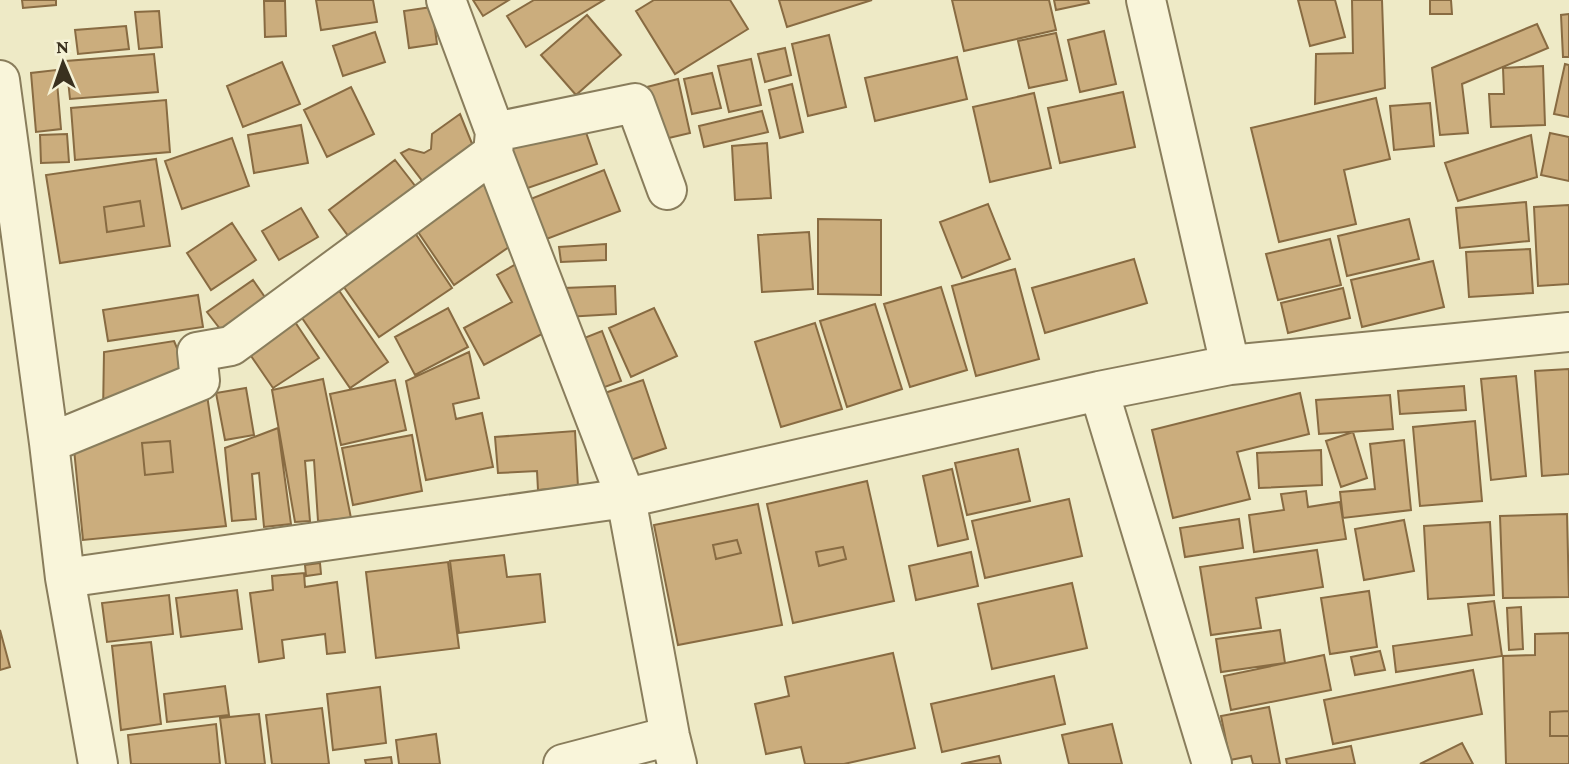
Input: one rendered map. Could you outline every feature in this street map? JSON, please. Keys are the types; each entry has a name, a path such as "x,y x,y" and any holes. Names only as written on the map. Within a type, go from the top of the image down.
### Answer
{"street":[{"path":"446,0 494,142 626,498 674,750 563,764"},
{"path":"1146,0 1230,365"},
{"path":"0,80 65,578 98,764"},
{"path":"49,443 200,381 197,352 231,346 494,142 635,103 667,190"},
{"path":"65,578 626,498 1099,391 1230,365 1569,332"},
{"path":"1099,391 1212,764"}],"building":[{"path":"22,0 56,0 56,5 23,8"},
{"path":"316,0 373,0 377,22 321,30"},
{"path":"473,0 509,0 483,16"},
{"path":"534,0 604,0 526,47 507,16"},
{"path":"654,0 730,0 748,29 675,74 636,11"},
{"path":"779,0 872,0 787,27"},
{"path":"952,0 1049,0 1056,30 964,51"},
{"path":"1054,0 1088,0 1089,3 1056,10"},
{"path":"1298,0 1335,0 1345,37 1310,46"},
{"path":"1352,0 1382,0 1385,88 1315,104 1316,54 1353,53"},
{"path":"1430,0 1451,0 1452,14 1430,14"},
{"path":"264,1 285,1 286,36 265,37"},
{"path":"432,7 437,44 409,48 404,11"},
{"path":"159,11 162,47 139,49 135,12"},
{"path":"1569,14 1569,57 1563,57 1561,15"},
{"path":"587,15 621,55 576,95 541,55"},
{"path":"1537,24 1548,48 1462,84 1468,133 1440,135 1432,68"},
{"path":"126,26 129,49 78,54 75,30"},
{"path":"1104,31 1116,84 1080,92 1068,40"},
{"path":"375,32 385,62 343,76 333,46"},
{"path":"1056,33 1067,80 1029,88 1018,41"},
{"path":"829,35 846,107 808,116 792,44"},
{"path":"785,48 791,75 765,82 758,54"},
{"path":"154,54 158,92 70,99 66,61"},
{"path":"957,57 967,99 875,121 865,78"},
{"path":"751,59 761,105 729,112 718,66"},
{"path":"282,62 300,104 243,127 227,86"},
{"path":"1565,64 1569,65 1569,117 1554,114"},
{"path":"1543,66 1545,125 1491,127 1489,94 1504,94 1503,68"},
{"path":"56,70 61,129 36,132 31,73"},
{"path":"712,73 721,108 692,114 684,79"},
{"path":"678,79 690,133 656,141 643,88"},
{"path":"792,84 803,132 780,138 769,90"},
{"path":"351,87 374,134 327,157 304,110"},
{"path":"1123,92 1135,147 1060,163 1048,108"},
{"path":"1034,93 1051,168 990,182 973,107"},
{"path":"1376,98 1390,159 1344,170 1356,224 1279,242 1251,128"},
{"path":"166,100 170,152 75,160 71,108"},
{"path":"1430,103 1434,146 1394,150 1390,106"},
{"path":"762,111 768,132 704,147 699,126"},
{"path":"460,114 475,151 427,187 401,153 409,149 424,153 431,149 432,134"},
{"path":"582,121 597,164 522,190 507,148"},
{"path":"301,125 308,163 254,173 248,135"},
{"path":"1550,133 1569,137 1569,181 1541,175"},
{"path":"67,134 69,162 41,163 40,135"},
{"path":"1531,135 1537,177 1458,201 1445,163"},
{"path":"232,138 249,186 182,209 165,161"},
{"path":"767,143 771,198 735,200 732,146"},
{"path":"156,159 170,246 60,263 46,175","holes":["140,201 144,226 107,232 104,207"]},
{"path":"395,160 416,187 349,237 329,210"},
{"path":"604,170 620,211 544,240 528,200"},
{"path":"483,181 522,238 454,285 414,226"},
{"path":"140,201 144,226 107,232 104,207"},
{"path":"1526,202 1529,241 1460,248 1456,208"},
{"path":"988,204 1010,259 962,278 940,222"},
{"path":"1569,205 1569,284 1538,286 1534,207"},
{"path":"301,208 318,237 279,260 262,231"},
{"path":"818,219 881,220 881,295 818,294"},
{"path":"1409,219 1419,259 1347,276 1338,236"},
{"path":"232,223 256,260 211,290 187,253"},
{"path":"413,230 452,288 379,337 339,280"},
{"path":"809,232 813,289 762,292 758,235"},
{"path":"1330,239 1341,285 1278,300 1266,254"},
{"path":"606,244 606,260 561,262 559,247"},
{"path":"1530,249 1533,293 1469,297 1466,252"},
{"path":"1134,259 1147,303 1045,333 1032,288"},
{"path":"1433,261 1444,307 1362,327 1351,280"},
{"path":"518,263 553,328 484,365 464,328 512,302 497,275"},
{"path":"1015,269 1039,359 976,376 952,286"},
{"path":"253,280 269,303 224,334 207,312"},
{"path":"615,286 616,314 566,317 564,288"},
{"path":"941,287 967,370 910,387 884,304"},
{"path":"1343,288 1350,318 1288,333 1281,303"},
{"path":"338,289 388,362 350,388 300,315"},
{"path":"198,295 203,327 108,341 103,310"},
{"path":"875,304 902,389 847,407 820,321"},
{"path":"448,308 468,347 415,375 395,337"},
{"path":"654,308 677,356 631,377 609,328"},
{"path":"293,319 319,358 273,388 247,350"},
{"path":"815,323 842,409 781,427 755,342"},
{"path":"602,331 621,381 594,391 574,342"},
{"path":"174,341 190,379 103,414 104,352"},
{"path":"469,352 479,398 453,404 456,419 482,413 493,467 426,480 406,381"},
{"path":"1569,369 1569,474 1542,476 1535,371"},
{"path":"1516,376 1526,476 1491,480 1481,379"},
{"path":"323,379 351,518 318,521 314,460 305,461 310,521 295,522 272,390"},
{"path":"395,380 406,430 341,445 330,394"},
{"path":"643,380 666,448 619,464 596,396"},
{"path":"1464,386 1466,410 1400,414 1398,391"},
{"path":"206,388 226,526 83,540 73,439","holes":["170,441 173,472 145,475 142,443"]},
{"path":"246,388 254,435 225,440 216,393"},
{"path":"1300,393 1309,434 1237,452 1250,499 1173,518 1152,430"},
{"path":"1390,395 1393,429 1319,434 1316,400"},
{"path":"1475,421 1482,501 1420,506 1413,427"},
{"path":"278,428 291,524 264,527 259,473 252,474 256,519 232,521 225,448"},
{"path":"575,431 578,487 538,490 537,471 498,473 495,437"},
{"path":"1353,432 1367,478 1341,487 1326,441"},
{"path":"412,435 422,491 353,505 342,448"},
{"path":"1404,440 1411,510 1343,518 1340,492 1375,489 1370,444"},
{"path":"170,441 173,472 145,475 142,443"},
{"path":"1018,449 1030,501 967,515 955,463"},
{"path":"1321,450 1322,485 1259,488 1257,453"},
{"path":"952,469 968,539 938,546 923,476"},
{"path":"867,481 894,601 793,623 767,504","holes":["843,547 846,559 819,566 816,552"]},
{"path":"1306,491 1308,507 1340,502 1346,539 1254,552 1249,515 1284,510 1281,494"},
{"path":"1069,499 1082,556 985,578 972,521"},
{"path":"758,504 782,625 678,645 654,525","holes":["737,540 741,553 716,559 713,545"]},
{"path":"1567,514 1569,597 1503,598 1500,516"},
{"path":"1239,519 1243,548 1185,557 1180,528"},
{"path":"1404,520 1414,571 1364,580 1355,529"},
{"path":"1490,522 1494,595 1428,599 1424,526"},
{"path":"737,540 741,553 716,559 713,545"},
{"path":"843,547 846,559 819,566 816,552"},
{"path":"1317,550 1323,587 1256,598 1261,628 1211,635 1200,567"},
{"path":"971,552 978,586 916,600 909,566"},
{"path":"504,555 507,577 540,574 545,622 459,633 450,561"},
{"path":"448,562 459,648 376,658 366,572"},
{"path":"320,563 321,574 306,576 305,565"},
{"path":"304,573 305,587 337,582 345,652 327,654 325,634 282,640 284,658 259,662 250,593 273,590 272,576"},
{"path":"1072,583 1087,648 992,669 978,604"},
{"path":"237,590 242,629 181,637 176,598"},
{"path":"1369,591 1377,647 1330,654 1321,598"},
{"path":"169,595 173,634 107,642 102,603"},
{"path":"1494,601 1502,656 1396,672 1393,646 1472,635 1468,604"},
{"path":"1521,607 1523,649 1509,650 1507,608"},
{"path":"0,630 10,667 0,670"},
{"path":"1280,630 1285,663 1221,672 1216,639"},
{"path":"1569,633 1569,711 1550,712 1550,736 1569,736 1569,764 1506,764 1503,656 1535,655 1535,634"},
{"path":"151,642 161,724 121,730 112,646"},
{"path":"1380,651 1385,670 1355,675 1351,657"},
{"path":"893,653 915,748 844,764 805,764 801,747 766,754 755,704 789,696 785,677"},
{"path":"1324,655 1331,690 1231,710 1224,676"},
{"path":"1473,670 1482,714 1333,744 1324,700"},
{"path":"1054,676 1065,724 942,752 931,704"},
{"path":"225,686 229,715 167,722 164,694"},
{"path":"380,687 386,743 333,750 327,694"},
{"path":"1269,707 1280,764 1253,764 1251,756 1230,760 1221,716"},
{"path":"322,708 329,764 272,764 266,715"},
{"path":"1569,711 1569,736 1550,736 1550,712"},
{"path":"259,714 265,764 226,764 220,718"},
{"path":"216,724 220,764 131,764 128,735"},
{"path":"1112,724 1122,764 1069,764 1062,735"},
{"path":"436,734 440,764 399,764 396,740"},
{"path":"1462,743 1473,764 1420,764"},
{"path":"1351,746 1355,764 1287,764 1286,759"},
{"path":"999,756 1001,764 961,764"},
{"path":"391,757 392,764 366,764 365,760"}]}
